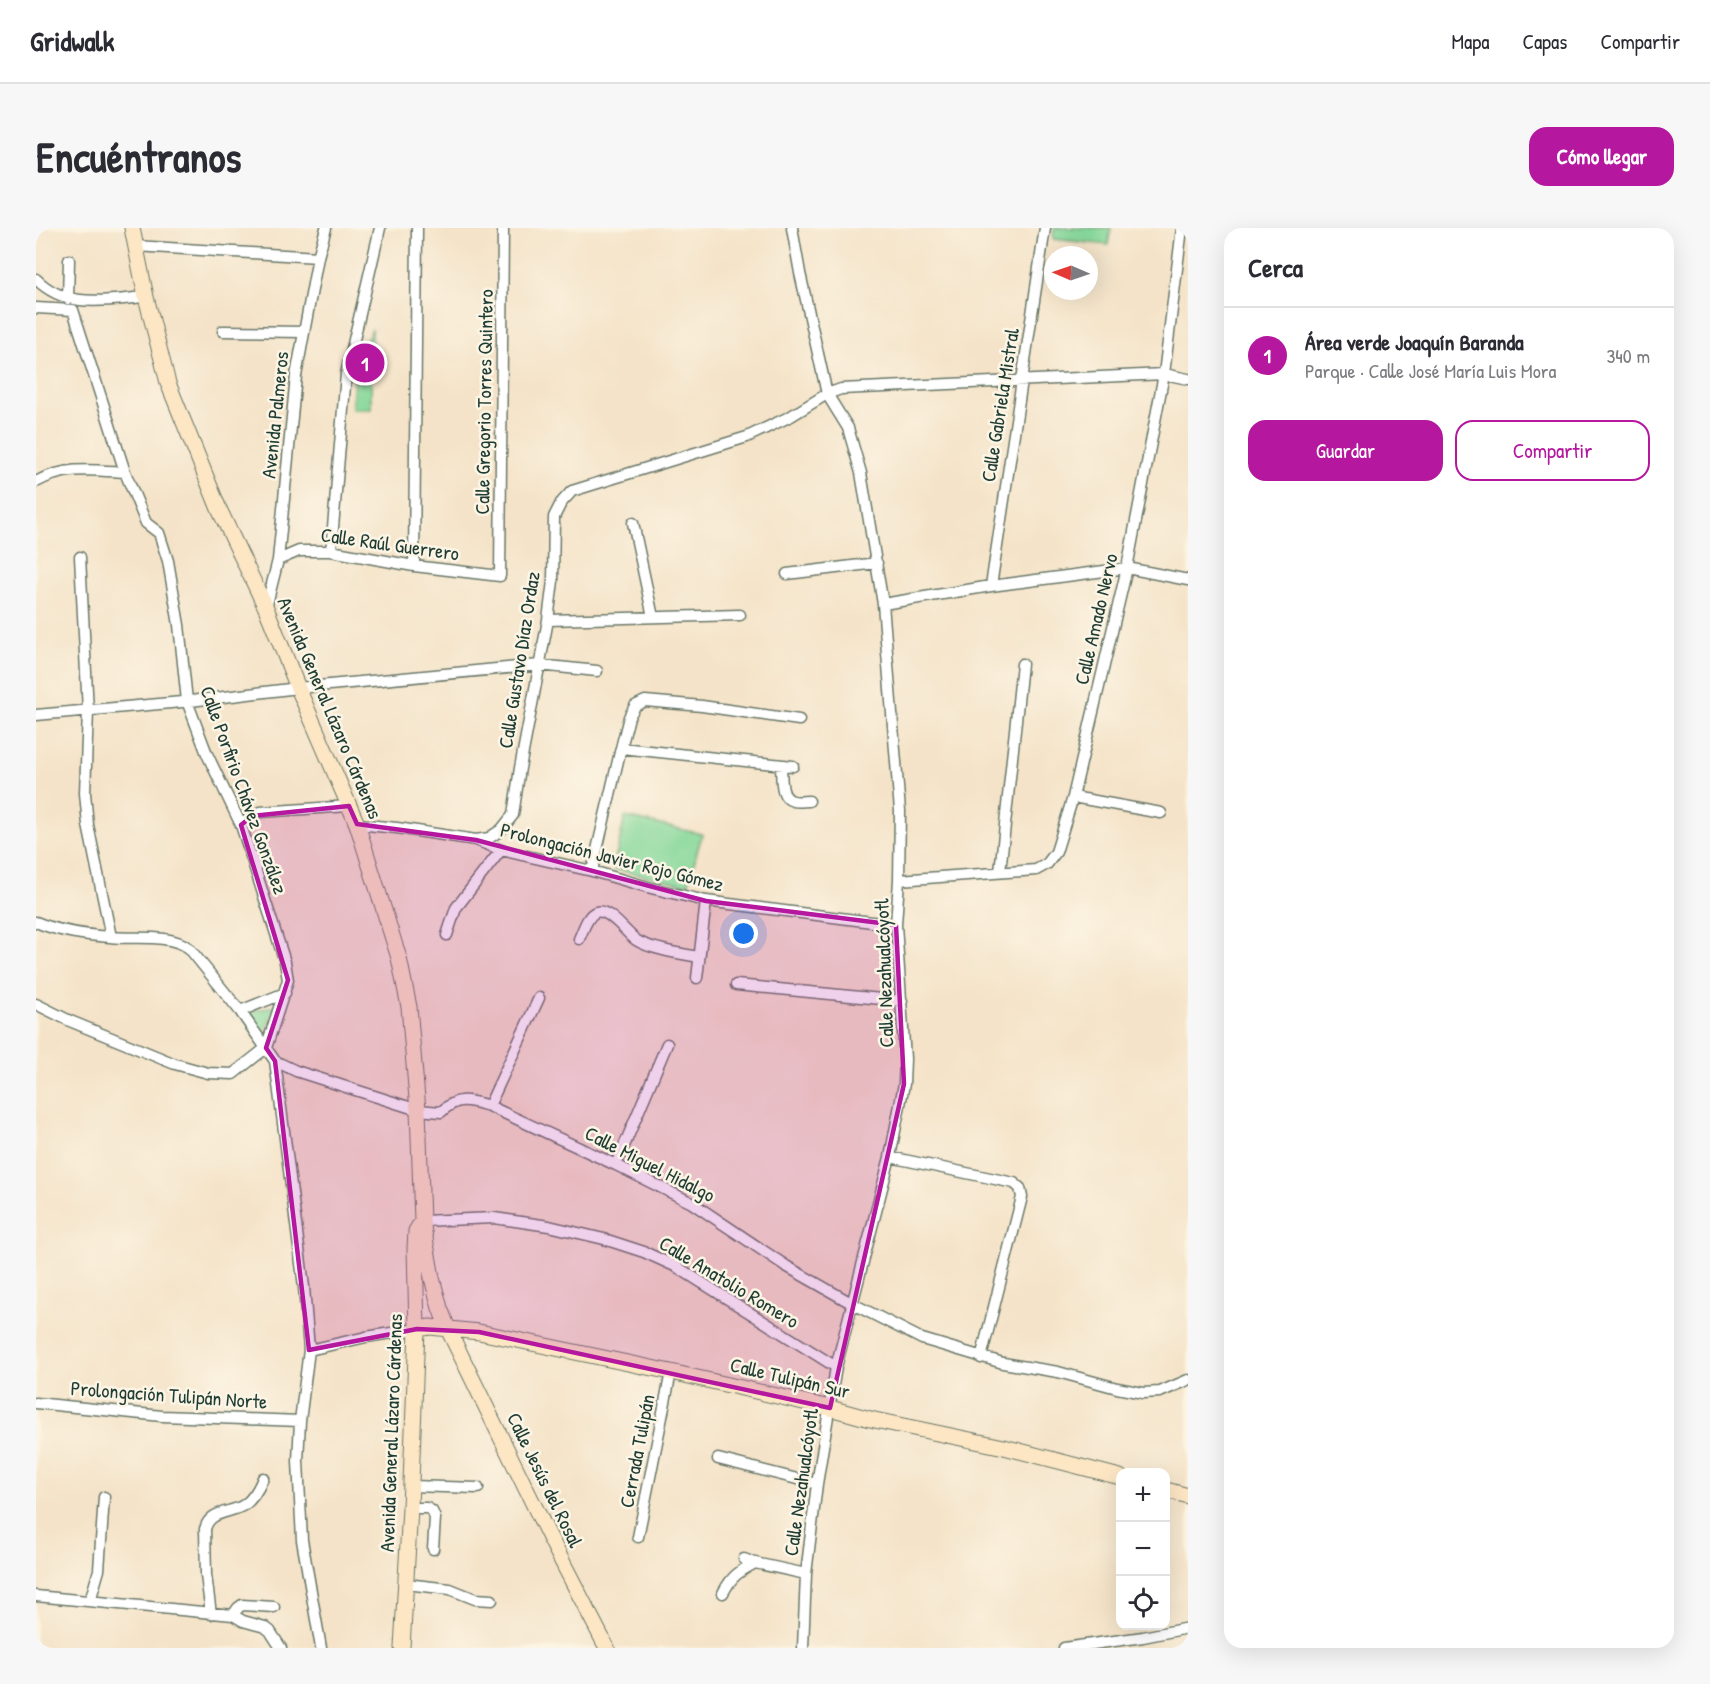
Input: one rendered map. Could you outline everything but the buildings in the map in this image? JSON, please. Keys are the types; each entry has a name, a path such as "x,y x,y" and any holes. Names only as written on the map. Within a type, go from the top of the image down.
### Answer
{"street":[{"name":"Avenida General Lázaro Cárdenas","path":"132,228 146,297 168,383 219,509 267,608 298,688 357,824 399,958 409,1008 418,1110 422,1221 432,1278 448,1329"},
{"name":"Avenida Palmeros","path":"267,608 278,560 296,376 318,257 326,228"},
{"path":"331,551 346,374 380,228"},
{"path":"414,566 417,228"},
{"name":"Calle Gregorio Torres Quintero","path":"500,576 503,228"},
{"name":"Calle Nezahualcóyotl","path":"792,228 827,394 848,428 861,473 883,604 900,811 896,925 905,1059 904,1084 890,1157 836,1367 817,1484 806,1574 803,1648"},
{"name":"Calle Gabriela Mistral","path":"991,586 1045,228"},
{"name":"Calle Amado Nervo","path":"899,880 1036,870 1047,864 1056,852 1073,797 1127,568 1164,374 1182,228"},
{"path":"135,246 318,257"},
{"path":"68,299 69,260"},
{"path":"36,279 42,285 68,299 82,301 146,297"},
{"name":"Calle Porfirio Chávez González","path":"36,308 73,310 125,472 146,523 159,533 168,561 179,625 187,701 207,753 241,825 285,962 288,980 266,1048"},
{"path":"223,331 303,332"},
{"name":"Calle Gustavo Díaz Ordaz","path":"476,840 489,838 501,830 513,815 548,620 553,581 554,517 561,503 572,491 747,437 791,416 827,394 841,389 1164,374 1188,379"},
{"path":"36,482 60,472 89,470 125,472"},
{"path":"633,523 653,617"},
{"name":"Calle Raúl Guerrero","path":"278,560 299,551 331,551 414,566 500,576"},
{"path":"80,557 88,711 86,793 88,825 111,938"},
{"path":"787,574 877,563"},
{"path":"883,604 991,586 1127,568 1188,580"},
{"path":"548,620 740,615"},
{"path":"1000,872 1022,664"},
{"path":"36,715 539,665 597,671"},
{"path":"592,871 629,717 635,706 645,701 702,706 799,720"},
{"path":"621,748 793,765"},
{"path":"781,765 785,796 791,801 808,801"},
{"path":"1073,797 1161,813"},
{"path":"241,825 260,812 349,806"},
{"name":"Prolongación Javier Rojo Gómez","path":"357,824 476,840 501,850 706,901 896,925"},
{"path":"447,935 456,908 501,850"},
{"path":"697,978 706,901"},
{"path":"579,939 589,918 598,911 610,916 637,941 699,957"},
{"path":"36,922 64,931 111,938 167,939 181,942 189,948 240,1011 275,1060 296,1071 418,1110"},
{"path":"736,985 902,1001"},
{"path":"240,1011 285,993"},
{"path":"489,1106 539,998"},
{"path":"36,1004 70,1021 175,1064 208,1073 233,1074 266,1048"},
{"path":"616,1165 668,1044"},
{"path":"275,1060 304,1287 309,1350 300,1421 298,1461 302,1540 321,1648"},
{"name":"Calle Miguel Hidalgo","path":"418,1110 441,1112 450,1104 471,1100 489,1106 692,1203 786,1266 922,1339 981,1358 1059,1372 1143,1393 1160,1392 1188,1380"},
{"path":"890,1157 1014,1183 1020,1188 1022,1197 981,1358"},
{"name":"Calle Anatolio Romero","path":"422,1221 494,1218 549,1226 604,1239 644,1252 677,1267 836,1367"},
{"name":"Avenida General Lázaro Cárdenas","path":"402,1648 417,1329 415,1248 416,1231 422,1221"},
{"name":"Calle Tulipán Sur","path":"417,1329 430,1327 479,1332 671,1372 870,1419 1004,1447 1116,1476"},
{"path":"309,1350 366,1337 417,1329"},
{"name":"Calle Jesús del Rosal","path":"448,1329 549,1536 607,1648"},
{"name":"Cerrada Tulipán","path":"638,1538 671,1372"},
{"name":"Prolongación Tulipán Norte","path":"36,1403 162,1416 300,1421"},
{"path":"718,1459 817,1484"},
{"path":"211,1614 206,1575 205,1529 207,1522 212,1517 243,1506 259,1487 263,1478"},
{"path":"410,1486 478,1488"},
{"path":"1170,1491 1188,1496"},
{"path":"90,1601 99,1570 104,1497"},
{"path":"410,1508 427,1508 432,1511 435,1518 433,1549"},
{"path":"744,1559 806,1574"},
{"path":"723,1593 730,1580 738,1572 755,1563"},
{"path":"406,1584 450,1589 475,1599 492,1600"},
{"path":"36,1596 233,1615 243,1621 265,1627 281,1648"},
{"path":"233,1615 242,1605 274,1607"},
{"path":"1064,1648 1188,1628"}],"highlighted area":[{"path":"349,806 357,824 476,840 706,901 896,925 904,1084 830,1408 479,1332 417,1329 309,1350 275,1061 266,1048 288,980 241,825 252,816"}],"green space":[{"path":"1054,228 1111,228 1108,245 1053,239"},
{"path":"372,329 371,409 352,409 354,376 362,350"},
{"path":"625,817 702,834 688,885 613,869"},
{"path":"276,1006 262,1038 244,1013"}],"place":[{"name":"Área verde Joaquín Baranda","path":"365,363"}]}
